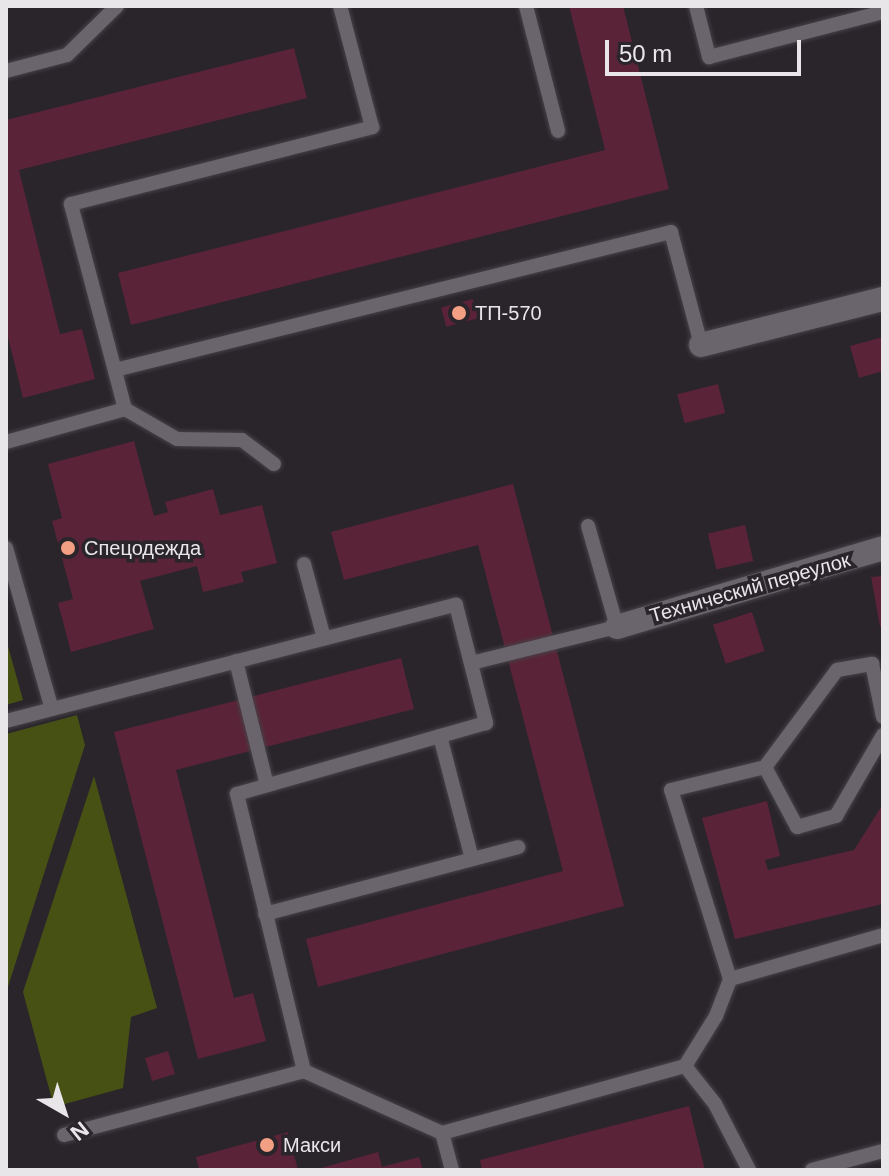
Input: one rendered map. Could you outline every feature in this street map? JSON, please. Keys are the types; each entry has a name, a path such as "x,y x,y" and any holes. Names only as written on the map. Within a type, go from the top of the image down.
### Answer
{"street":[{"path":"701,345 883,299"},
{"name":"Технический переулок","path":"617,627 883,548"}],"lane":[{"path":"6,71 67,55 117,6"},
{"path":"125,409 71,204 372,127 340,6"},
{"path":"526,6 558,131"},
{"path":"696,6 709,57 883,12"},
{"path":"115,370 671,232 701,345"},
{"path":"6,442 125,409 177,439 242,440 274,464"},
{"path":"471,663 617,627 588,526"},
{"path":"6,548 52,709"},
{"path":"304,564 324,638"},
{"path":"6,721 456,605 486,723 237,794 304,1071"},
{"path":"236,661 267,785"},
{"path":"64,1135 304,1071 442,1133 685,1066 716,1016 730,979 671,790 765,767 837,670 872,664 883,717"},
{"path":"765,767 797,827 836,816 883,735"},
{"path":"440,736 472,859"},
{"path":"265,914 518,847"},
{"path":"730,979 883,935"},
{"path":"685,1066 715,1104 749,1170"},
{"path":"442,1133 452,1170"},
{"path":"812,1170 883,1151"}],"green space":[{"path":"6,639 23,700 6,705"},
{"path":"77,715 85,745 6,993 6,734"},
{"path":"94,776 157,1008 131,1017 123,1088 54,1107 23,992"}],"building":[{"path":"569,6 623,6 669,189 131,325 118,273 605,150"},
{"path":"294,48 307,98 19,170 60,334 82,329 95,379 23,398 6,329 6,120"},
{"name":"ТП-570","path":"473,299 478,318 446,327 441,308"},
{"path":"883,337 883,371 859,378 850,346"},
{"path":"718,384 725,413 685,423 677,394"},
{"path":"134,441 154,516 168,512 165,502 213,489 220,515 262,505 277,563 241,572 244,582 203,592 197,566 140,581 154,629 71,652 58,603 73,599 52,521 62,518 48,464"},
{"path":"513,484 624,906 318,987 306,939 563,871 478,545 344,580 331,532"},
{"path":"745,525 753,561 716,570 708,534"},
{"path":"883,576 883,626 880,627 871,577"},
{"path":"752,612 765,651 726,664 713,625"},
{"path":"401,658 414,709 176,770 234,998 253,993 266,1041 198,1059 114,732"},
{"path":"767,801 780,856 765,860 768,870 854,850 883,804 883,904 735,939 702,818"},
{"path":"168,1051 175,1074 152,1081 145,1058"},
{"path":"689,1106 705,1170 482,1170 480,1160"},
{"name":"Макси","path":"288,1132 298,1170 199,1170 196,1157"},
{"path":"378,1152 382,1167 419,1157 423,1170 314,1170"}],"place":[{"name":"ТП-570","path":"459,313"},
{"name":"Спецодежда","path":"68,548"},
{"name":"Макси","path":"267,1145"}]}
